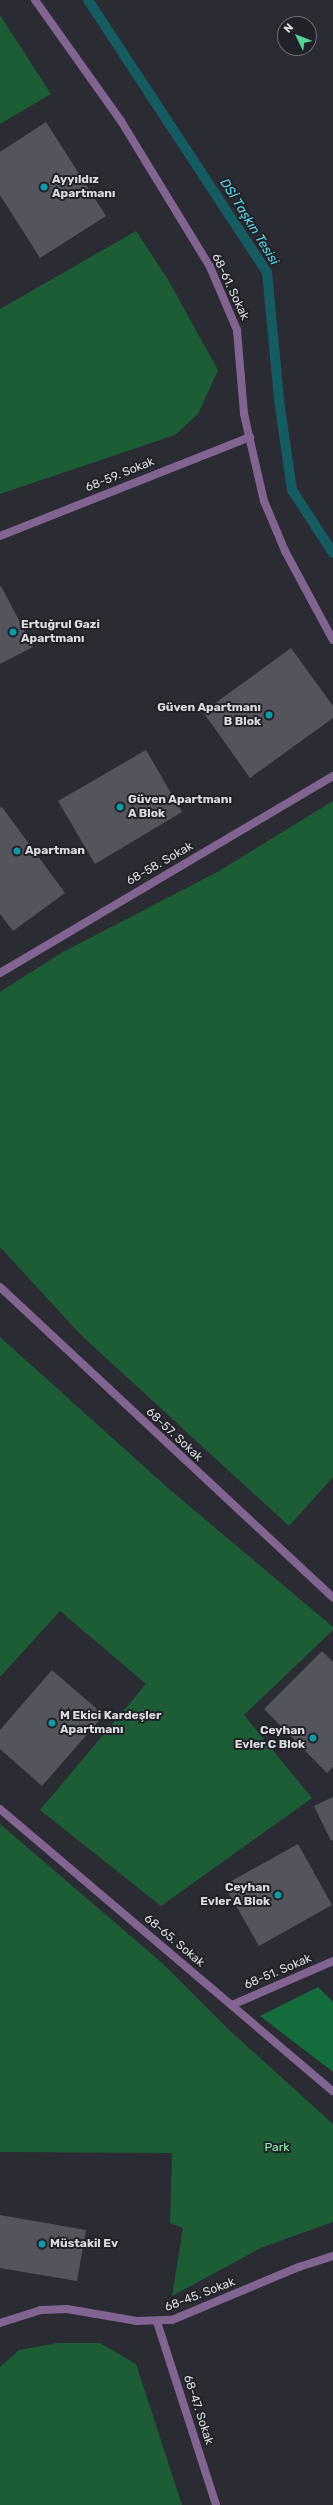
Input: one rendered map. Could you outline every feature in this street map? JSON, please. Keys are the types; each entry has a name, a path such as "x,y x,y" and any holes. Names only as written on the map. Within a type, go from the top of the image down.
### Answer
{"street":[{"name":"68-61. Sokak","path":"35,0 121,120 210,267 237,330 244,414 264,500 306,594 333,640"},
{"name":"68-59. Sokak","path":"0,536 250,437"},
{"name":"68-58. Sokak","path":"0,973 333,776"},
{"name":"68-57. Sokak","path":"0,1287 333,1597"},
{"name":"68-65. Sokak","path":"0,1809 333,2091"},
{"name":"68-51. Sokak","path":"232,2005 333,1961"},
{"name":"68-45. Sokak","path":"0,2323 41,2310 67,2309 156,2322 188,2315 299,2267 333,2256"},
{"name":"68-47. Sokak","path":"156,2322 216,2505"}],"green space":[{"path":"0,15 51,94 0,124"},
{"path":"136,231 167,278 218,370 198,414 175,435 0,494 0,309"},
{"path":"333,801 333,1477 289,1526 81,1335 0,1247 0,992 61,953 219,871"},
{"path":"0,1337 169,1489 333,1627 333,1630 244,1715 312,1798 161,1906 40,1810 146,1684 60,1611 0,1677"},
{"name":"Park","path":"0,1824 161,1962 228,2029 333,2124 333,2222 263,2247 172,2296 183,2228 170,2223 172,2153 0,2152"},
{"path":"318,1987 333,2002 333,2072 260,2016"},
{"path":"58,2343 100,2343 136,2364 182,2505 0,2505 0,2367 19,2350"}],"building":[{"name":"Ayyıldız Apartmanı","path":"46,122 106,216 40,258 0,195 0,152"},
{"name":"Ertuğrul Gazi Apartmanı","path":"1,586 33,647 0,664 0,587"},
{"name":"Güven Apartmanı B Blok","path":"291,648 333,706 333,718 250,778 203,712"},
{"name":"Güven Apartmanı A Blok","path":"146,750 182,812 95,864 58,801"},
{"name":"Apartman","path":"2,807 65,893 13,931 0,914 0,808"},
{"name":"Ceyhan Evler C Blok","path":"322,1651 333,1662 333,1767 327,1773 264,1709"},
{"name":"M Ekici Kardeşler Apartmanı","path":"52,1670 104,1715 42,1786 0,1749 0,1730"},
{"path":"333,1797 333,1840 331,1841 314,1806"},
{"name":"Ceyhan Evler A Blok","path":"298,1844 332,1905 259,1946 224,1885"},
{"name":"Müstakil Ev","path":"0,2215 86,2230 77,2281 0,2268"}],"waterway":[{"name":"DSİ Taşkın Tesisi","path":"88,0 267,272 279,400 292,490 333,553"}],"place":[{"name":"Ayyıldız Apartmanı","path":"44,187"},
{"name":"Ertuğrul Gazi Apartmanı","path":"13,632"},
{"name":"Güven Apartmanı B Blok","path":"269,715"},
{"name":"Güven Apartmanı A Blok","path":"120,807"},
{"name":"Apartman","path":"17,851"},
{"name":"M Ekici Kardeşler Apartmanı","path":"52,1723"},
{"name":"Ceyhan Evler C Blok","path":"313,1738"},
{"name":"Ceyhan Evler A Blok","path":"278,1895"},
{"name":"Müstakil Ev","path":"42,2244"}]}
